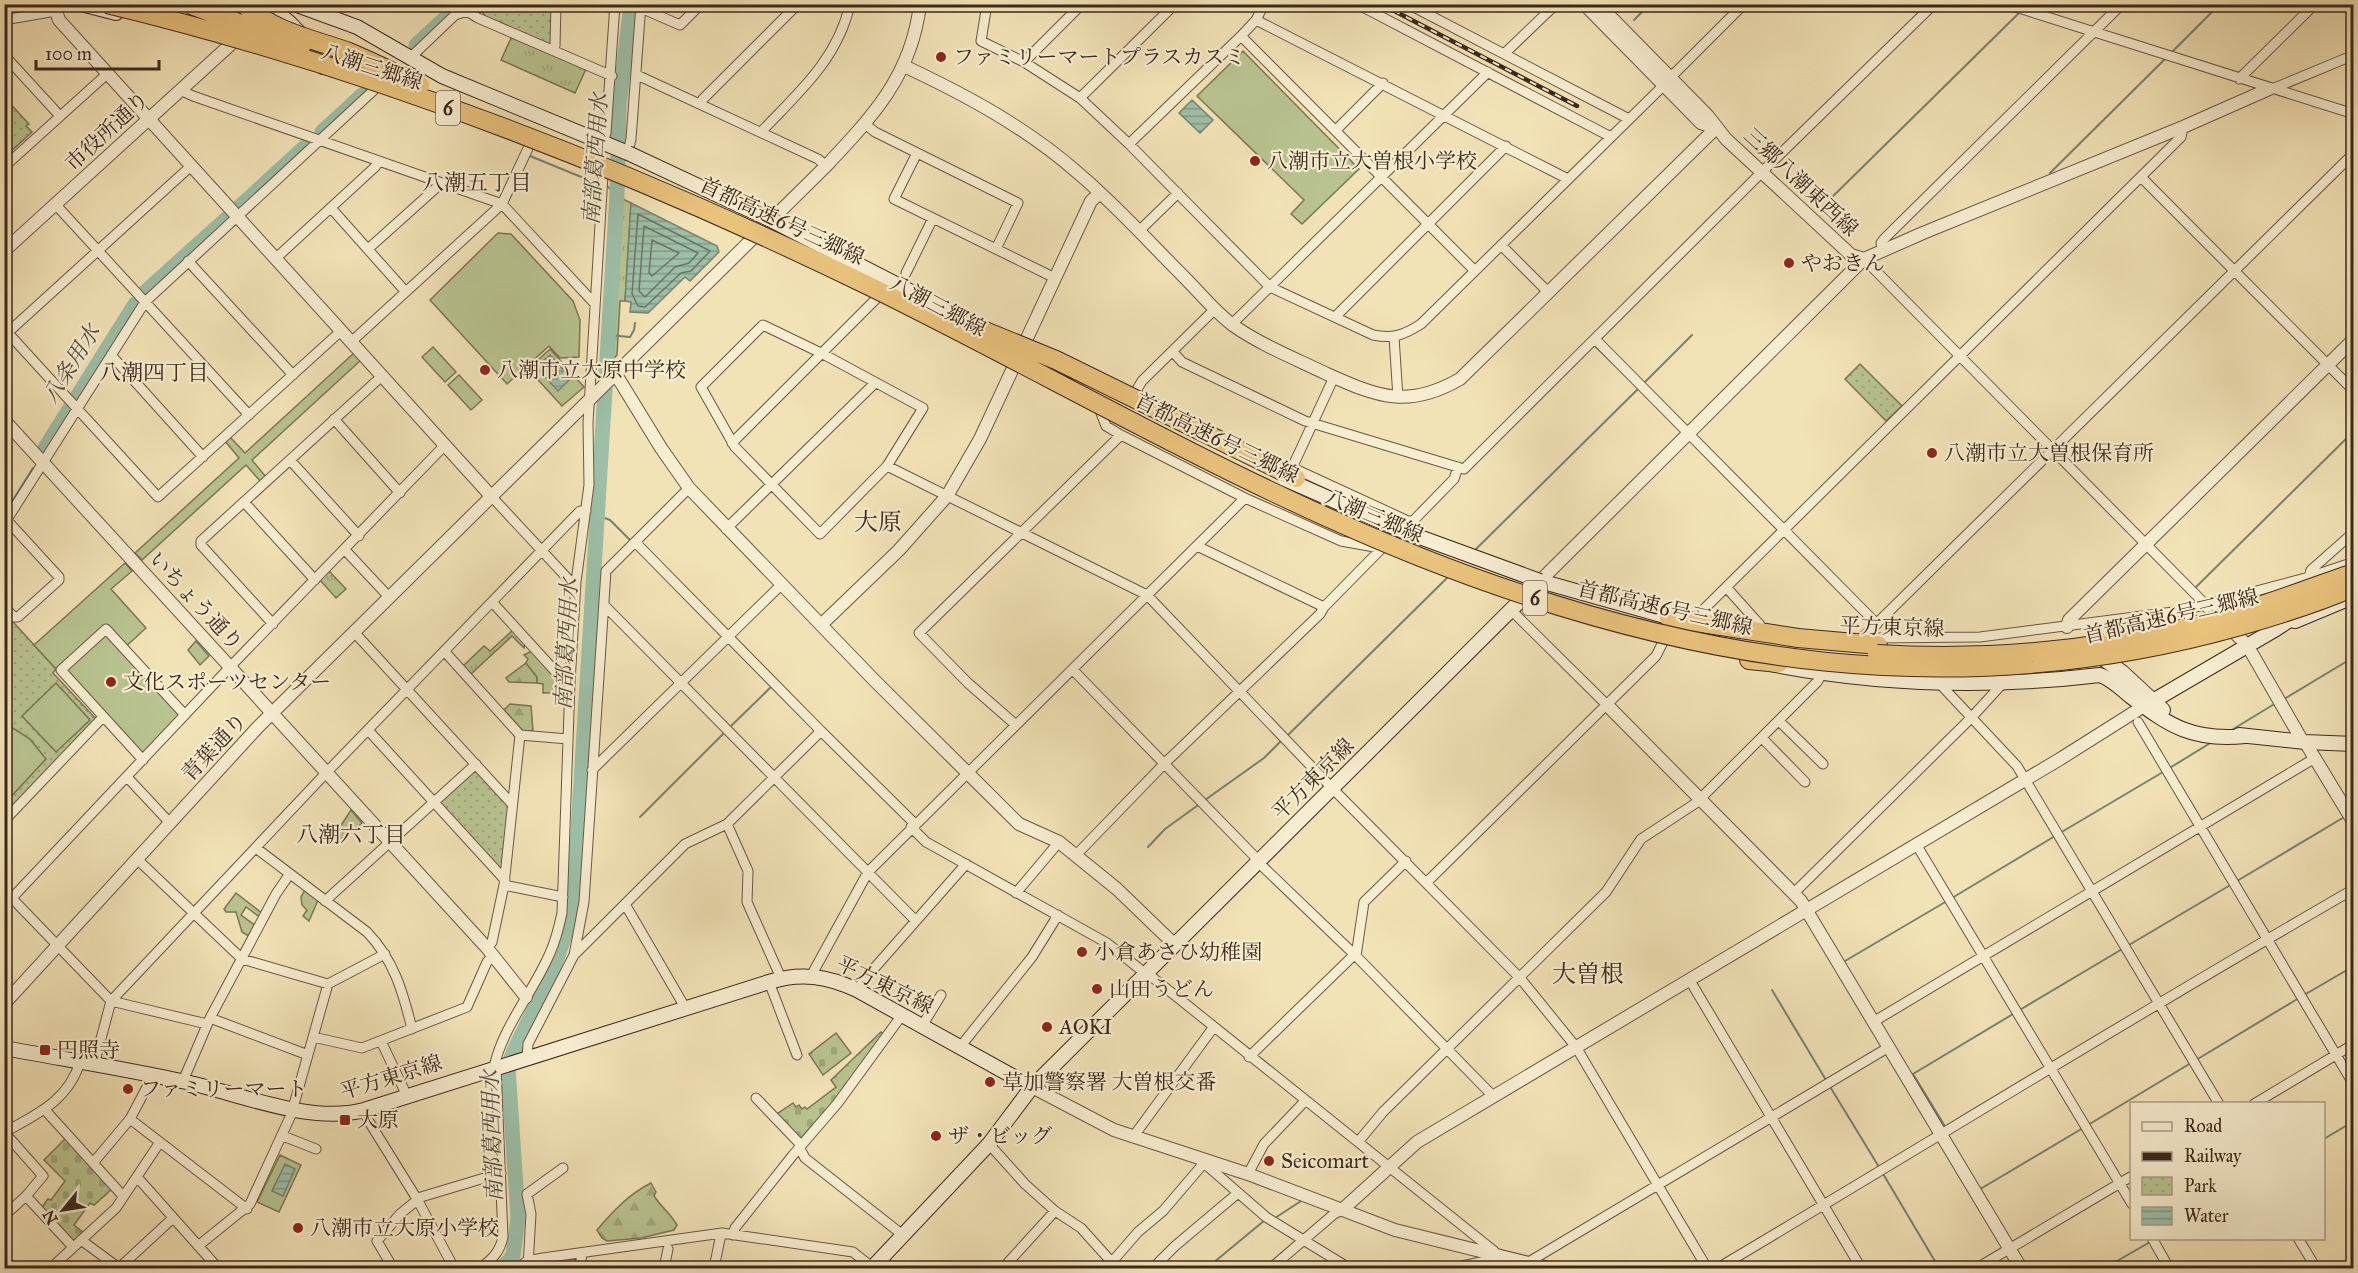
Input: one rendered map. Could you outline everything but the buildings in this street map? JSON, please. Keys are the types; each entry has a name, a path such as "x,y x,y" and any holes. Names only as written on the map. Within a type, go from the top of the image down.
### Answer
{"highway":[{"name":"首都高速6号三郷線","path":"107,4 197,28 396,89 593,162 684,200 872,288 1200,456 1373,537 1510,590 1580,613 1730,649 1823,663 1886,667 1981,667 2067,662 2114,655 2278,622 2354,587"},
{"name":"首都高速6号三郷線","path":"189,4 289,43 420,85 597,151 689,189 968,324 1144,418 1424,548 1596,605 1666,624 1759,643 1824,651 1888,655 1981,654 2064,648 2152,635 2193,626 2354,574"},
{"path":"245,4 256,15 276,27 350,53 420,85"},
{"path":"777,243 845,283 928,325 1010,372 1177,456 1338,532 1367,537"},
{"path":"968,324 1056,360 1294,473 1353,509"},
{"path":"1669,618 1701,616 1798,638 1878,645 1937,646 2027,642 2174,621 2280,593 2333,574 2354,574"},
{"path":"1749,660 1879,675 1976,678 2024,675 2123,661 2178,650 2278,622"}],"main road":[{"name":"八潮三郷線","path":"81,4 327,74 530,144 753,237 878,297 1012,368 1252,487 1367,537 1384,547 1523,599"},
{"path":"261,4 282,14 291,22 327,74"},
{"name":"八潮三郷線","path":"294,4 357,27 442,76 603,142 771,220 1207,442 1403,531 1540,581"},
{"path":"2149,703 2247,645 2278,622 2354,574"},
{"name":"平方東京線","path":"4,1048 150,1074 308,1113 337,1116 364,1110 775,980 811,976 832,979 857,990 1032,1088 1540,581 1669,618 1732,632 1817,645 1940,645 2000,650 2066,643 2089,649 2122,672 2149,703"},
{"path":"2278,622 2354,596"},
{"name":"平方東京線","path":"1523,599 1603,626 1663,642 1822,674 1939,683 2004,682 2100,675 2110,678 2149,703 2181,730 2200,736 2228,738 2245,736 2354,744"},
{"path":"873,1268 989,1144 1032,1088"}],"street":[{"name":"市役所通り","path":"6,247 56,205 230,45 245,4"},
{"path":"455,4 464,11 612,76"},
{"path":"410,58 455,15 490,4"},
{"path":"553,50 556,4"},
{"path":"603,142 612,76 615,4"},
{"path":"628,153 637,75 641,6 680,25 701,4"},
{"path":"701,103 798,4"},
{"path":"761,132 826,61 841,34 850,4"},
{"name":"青葉通り","path":"4,1004 272,713 771,220 865,124 904,66 914,40 920,4"},
{"path":"987,4 981,41 1024,62 1080,98 1129,144 1270,287 1373,334 1394,337 1406,334 1421,324 1744,4"},
{"path":"1080,98 1175,4"},
{"path":"1129,144 1241,36 1256,20 1264,4"},
{"path":"1357,4 1611,137"},
{"path":"1408,4 1629,119"},
{"path":"1534,4 1548,12"},
{"path":"1504,54 1556,4"},
{"name":"三郷八潮東西線","path":"1584,4 1708,116 1716,128 1761,173 1851,255 1864,259"},
{"name":"三郷八潮東西線","path":"1598,4 1667,81"},
{"path":"1173,352 1182,362 1312,423 1464,469 1934,4"},
{"path":"2006,4 2354,114"},
{"path":"1883,250 1881,243 1884,239 2122,4"},
{"path":"2239,79 2315,4"},
{"path":"1024,62 1080,5"},
{"path":"4,20 58,8 59,20 107,74 541,551 570,582 576,582"},
{"path":"1256,20 1568,179"},
{"path":"1241,36 1475,271"},
{"path":"1540,581 1864,259 2354,55"},
{"path":"6,60 60,116"},
{"path":"904,66 1000,116 1046,146 1100,193 1232,324 1277,351 1334,377 1375,394 1398,398 1432,392 1460,379 1716,128"},
{"path":"1232,324 1488,72"},
{"path":"4,167 107,74"},
{"path":"637,75 819,159 826,165"},
{"path":"1336,130 1383,83"},
{"path":"180,90 502,204 595,304"},
{"path":"4,607 14,617 18,617 59,580 59,577 5,520 43,463 75,406 145,302 374,90"},
{"path":"865,124 874,132 1018,203 996,249"},
{"path":"1701,616 1784,530 2181,137 2183,127"},
{"path":"351,342 502,204 530,144"},
{"path":"1335,317 1506,146"},
{"path":"917,153 894,199 1055,278"},
{"path":"1863,637 2354,153"},
{"path":"275,259 375,167 379,160"},
{"path":"190,165 6,334 158,497 341,331"},
{"path":"481,1269 497,1255 503,1237 497,1067 499,1052 549,956 557,936 562,897 570,683 576,582 589,484 590,399 603,175"},
{"path":"2141,177 2354,391"},
{"path":"368,249 439,183"},
{"path":"822,624 899,550 946,496 980,439 1091,201 1100,193"},
{"path":"1139,231 1178,193"},
{"path":"56,205 249,415"},
{"path":"331,208 405,291"},
{"path":"906,273 933,218"},
{"path":"1501,245 1549,293"},
{"path":"1864,259 2247,645 2354,823"},
{"path":"188,261 293,375"},
{"path":"732,443 878,297"},
{"path":"1136,391 1142,381 1215,309"},
{"path":"763,325 823,354 875,383 923,408 887,466 820,534 732,443 701,387 763,325"},
{"path":"1394,337 1398,398"},
{"path":"1595,339 1877,624"},
{"path":"2067,627 2069,620 2354,339"},
{"path":"111,355 203,457"},
{"path":"615,373 661,448 689,488 726,529 1019,824 1059,842 1076,855 1117,889 1175,945"},
{"path":"273,624 201,545 201,541 382,376"},
{"path":"1294,473 1312,423 1334,377"},
{"path":"726,529 875,383"},
{"path":"1091,384 1111,383 1136,391 1294,473 1408,521 1413,521 1454,479 1458,467"},
{"path":"1101,413 1106,426 1121,435 1245,498 1341,541 1384,547"},
{"path":"334,419 400,493"},
{"name":"いちょう通り","path":"4,420 490,952 526,997"},
{"path":"1199,423 1207,442"},
{"path":"1016,725 968,683 919,633 1121,435"},
{"path":"12,898 230,667 446,446"},
{"path":"290,460 358,536"},
{"path":"887,466 1147,595 1333,789 1520,978 1576,1047 1707,1269"},
{"path":"523,1059 528,1044 574,955 584,903 606,571 689,488"},
{"path":"811,976 868,872 1245,498"},
{"path":"244,502 315,580"},
{"path":"4,1216 43,1176 5,1132 54,1105 77,1071 87,1063 111,1001 326,773 541,551 580,511 586,511"},
{"path":"2309,577 2311,570 2354,532"},
{"path":"635,542 821,731 926,842 1107,943 1494,1251 1491,1260 1452,1269"},
{"path":"1197,546 1324,607"},
{"path":"1076,855 1165,763 1320,614 1324,607 1384,547"},
{"path":"345,550 389,597"},
{"path":"1701,616 1760,625 1940,645 1980,637 2067,627 2207,606 2354,562"},
{"path":"592,770 782,584"},
{"path":"1726,588 1760,625"},
{"path":"493,603 565,682 570,683"},
{"path":"604,605 916,921"},
{"path":"1512,611 1794,893 1807,909 2021,1269"},
{"path":"143,760 61,670 106,629 185,715"},
{"path":"354,632 512,804"},
{"path":"1427,882 1656,656 1663,642"},
{"path":"445,652 520,735 568,739"},
{"path":"1073,670 1259,862 1493,1096"},
{"path":"1358,1142 1383,1112 1446,1048 1606,892 1641,839 1700,799 1817,682 1822,674"},
{"path":"1794,893 1971,718 2004,682"},
{"path":"1939,683 2017,766 2217,1102"},
{"path":"1271,1269 1342,1209 1413,1144 2149,703"},
{"path":"4,821 103,717"},
{"path":"1779,720 1823,764"},
{"path":"2138,722 2354,1084"},
{"path":"368,730 504,883 562,897"},
{"path":"574,955 685,844 727,824 821,731"},
{"path":"313,1037 362,1048 467,1007 490,952 504,883 520,735"},
{"path":"1762,738 1805,782"},
{"path":"1874,1022 2315,758"},
{"path":"325,901 476,764"},
{"path":"127,777 170,823"},
{"path":"727,824 748,871 747,902 775,980 797,1054"},
{"path":"1016,893 1059,842"},
{"path":"1916,844 2130,1200"},
{"path":"256,848 367,932 396,972 412,1029"},
{"path":"137,859 242,959 327,984 385,954"},
{"path":"1250,1057 1355,956 1364,902 1406,861"},
{"path":"857,990 966,864"},
{"path":"183,1081 209,1021 276,894 289,875"},
{"path":"1718,1269 2158,1003 2354,889"},
{"path":"4,890 111,1001 209,1021 308,1055"},
{"path":"625,904 686,1009"},
{"path":"960,1047 1032,957 1058,915"},
{"path":"1689,979 1861,1269"},
{"path":"198,1246 247,1209 283,1136 293,1109 327,984"},
{"path":"4,985 14,994"},
{"path":"922,1026 942,995"},
{"path":"733,1235 735,1228 800,1146 837,1104 902,1015"},
{"path":"1133,1137 1213,1028"},
{"path":"381,1041 407,1096"},
{"path":"2257,1102 2354,1044"},
{"path":"1527,1263 1889,1047"},
{"path":"93,1163 130,1119 148,1085 150,1074"},
{"path":"1032,1088 1094,1122 1204,1162 1248,1174 1408,1235 1492,1255 1509,1264 1527,1263 1549,1269"},
{"path":"756,1100 800,1146 805,1158 903,1236"},
{"path":"1248,1174 1264,1144 1305,1101"},
{"path":"45,1110 123,1196"},
{"path":"364,1110 454,1269"},
{"path":"130,1119 247,1209"},
{"path":"283,1136 316,1149"},
{"path":"54,1268 116,1208 160,1142"},
{"path":"989,1144 1025,1184 1055,1211 1081,1228 1114,1266 1138,1232 1163,1211 1204,1162"},
{"path":"1204,1162 1266,1216 1349,1269"},
{"path":"527,1265 531,1214 527,1194 563,1168"},
{"path":"393,1269 377,1241 400,1214 417,1200 501,1173"},
{"path":"137,1177 218,1269"},
{"path":"1977,1269 2130,1177"},
{"path":"1154,1269 1175,1246 1238,1193"},
{"path":"26,1196 77,1244 119,1268 173,1218"},
{"path":"1003,1269 1055,1211"},
{"path":"714,1269 721,1233"},
{"path":"519,1269 527,1265 582,1253 721,1233 853,1252 873,1268"},
{"path":"2153,1240 2169,1269"},
{"path":"2299,1240 2316,1269"},
{"path":"664,1269 668,1249"},
{"path":"580,1269 582,1253"}],"green space":[{"path":"508,5 554,5 552,43 549,45 486,17 482,12 484,9"},
{"path":"512,36 586,69 575,93 501,60"},
{"path":"1243,51 1359,169 1302,224 1291,214 1304,200 1197,96"},
{"path":"5,98 29,124 26,126 32,132 7,155 5,143"},
{"path":"621,198 631,203 625,301 620,301 617,355 611,362"},
{"path":"498,233 511,234 573,301 580,320 579,357 560,358 549,346 507,384 430,300"},
{"path":"433,347 456,372 445,382 422,357"},
{"path":"550,349 584,387 562,406 528,369"},
{"path":"355,352 361,360 252,460 266,477 261,482 246,465 142,560 135,553 239,458 225,441 230,437 245,453"},
{"path":"1860,364 1902,406 1886,421 1845,379"},
{"path":"459,375 482,400 471,410 448,385"},
{"path":"125,563 132,571 111,589 146,628 121,651 180,715 143,754 61,665 56,669 34,645"},
{"path":"329,571 346,589 336,598 320,580"},
{"path":"5,613 56,669 53,673 96,719 5,816"},
{"path":"513,630 525,643 524,648 512,636 470,675 463,666 484,646 490,651"},
{"path":"196,641 209,656 200,665 188,650"},
{"path":"532,651 567,689 560,693 543,693 543,684 537,683 537,677 526,663 528,659 524,655"},
{"path":"526,663 537,677 537,683 509,682 506,678"},
{"path":"56,683 90,720 56,752 22,716"},
{"path":"510,704 531,706 533,731 523,731 504,710"},
{"path":"5,723 30,739 46,759 6,802 10,806 5,811"},
{"path":"473,771 477,771 509,806 503,866 499,868 440,805 441,800"},
{"path":"351,810 362,823 343,840 336,833"},
{"path":"305,890 318,900 309,921 303,916 307,910 302,905 301,897"},
{"path":"236,893 263,914 261,918 246,907 241,915 256,926 250,937 242,932 236,912 226,912 224,909"},
{"path":"881,1032 884,1034 836,1099 800,1139 777,1114 793,1103 796,1107 799,1105 802,1109 805,1107 807,1109 836,1087 831,1080"},
{"path":"836,1033 851,1053 823,1075 809,1054"},
{"path":"66,1138 112,1189 94,1205 90,1203 74,1225 84,1233 74,1242 42,1207 48,1199 51,1200 65,1181 44,1160"},
{"path":"280,1155 301,1165 279,1212 257,1202"},
{"path":"651,1183 656,1192 654,1196 677,1225 674,1230 641,1238 607,1241 602,1238 597,1230 603,1223 628,1198"}],"water":[{"path":"1192,100 1213,120 1200,133 1179,113"},
{"path":"631,203 717,246 719,252 690,281 685,277 648,313 630,312 631,302 625,301"},
{"path":"550,355 571,378 558,391 536,367"},
{"path":"285,1164 295,1169 283,1196 272,1191"}],"waterway":[{"name":"南部葛西用水","path":"502,1268 513,1256 518,1217 508,1067 514,1050 551,976 573,911 617,195 619,106 631,4"},
{"path":"1634,20 1650,4"},
{"path":"2171,53 2220,4"},
{"name":"八条用水","path":"416,45 453,11"},
{"path":"1820,209 2021,11"},
{"path":"2050,173 2165,59"},
{"name":"八条用水","path":"322,132 362,95"},
{"name":"八条用水","path":"238,208 308,144"},
{"path":"530,156 596,183"},
{"path":"608,187 617,195"},
{"name":"八条用水","path":"145,292 226,219"},
{"name":"八条用水","path":"45,448 135,304"},
{"path":"608,335 630,337 635,323"},
{"path":"1644,383 1692,335"},
{"path":"1595,346 1632,382"},
{"path":"1473,552 1640,387"},
{"path":"2195,588 2354,431"},
{"name":"八条用水","path":"8,508 33,468"},
{"path":"597,515 610,520 632,542"},
{"path":"1286,737 1450,575"},
{"path":"2284,699 2354,657"},
{"path":"730,727 773,685"},
{"path":"2230,731 2276,703"},
{"path":"640,817 726,731"},
{"path":"1205,800 1264,758 1281,741"},
{"path":"2168,769 2212,742"},
{"path":"2060,833 2163,772"},
{"path":"1148,847 1165,829 1201,803"},
{"path":"2237,881 2346,816"},
{"path":"1952,898 2055,836"},
{"path":"2129,945 2232,884"},
{"path":"1845,961 1947,901"},
{"path":"2018,1011 2124,948"},
{"path":"2304,995 2354,966"},
{"path":"1772,990 1826,1080"},
{"path":"2196,1060 2299,998"},
{"path":"1946,1128 1913,1074 2013,1014"},
{"path":"2088,1125 2191,1063"},
{"path":"1829,1085 1879,1167"},
{"path":"2325,1138 2354,1121"},
{"path":"1982,1188 2083,1128"},
{"path":"1882,1172 1939,1268"},
{"path":"1274,1217 1301,1201"},
{"path":"1207,1268 1265,1220"},
{"path":"2105,1268 2150,1242"}],"railway":[{"path":"1381,4 1577,106"}],"place":[{"name":"ファミリーマートプラスカスミ","path":"941,57"},
{"name":"八潮市立大曽根小学校","path":"1255,161"},
{"name":"やおきん","path":"1789,263"},
{"name":"八潮市立大原中学校","path":"485,370"},
{"name":"八潮市立大曽根保育所","path":"1932,453"},
{"name":"文化スポーツセンター","path":"111,682"},
{"name":"小倉あさひ幼稚園","path":"1082,952"},
{"name":"山田うどん","path":"1097,989"},
{"name":"AOKI","path":"1047,1027"},
{"name":"円照寺","path":"45,1050"},
{"name":"草加警察署 大曽根交番","path":"990,1082"},
{"name":"ファミリーマート","path":"128,1089"},
{"name":"大原","path":"345,1120"},
{"name":"ザ・ビッグ","path":"936,1136"},
{"name":"Seicomart","path":"1269,1161"},
{"name":"八潮市立大原小学校","path":"298,1228"}],"district":[{"name":"八潮五丁目","path":"477,182"},
{"name":"八潮四丁目","path":"154,372"},
{"name":"大原","path":"878,522"},
{"name":"八潮六丁目","path":"351,834"},
{"name":"大曽根","path":"1588,974"}]}
